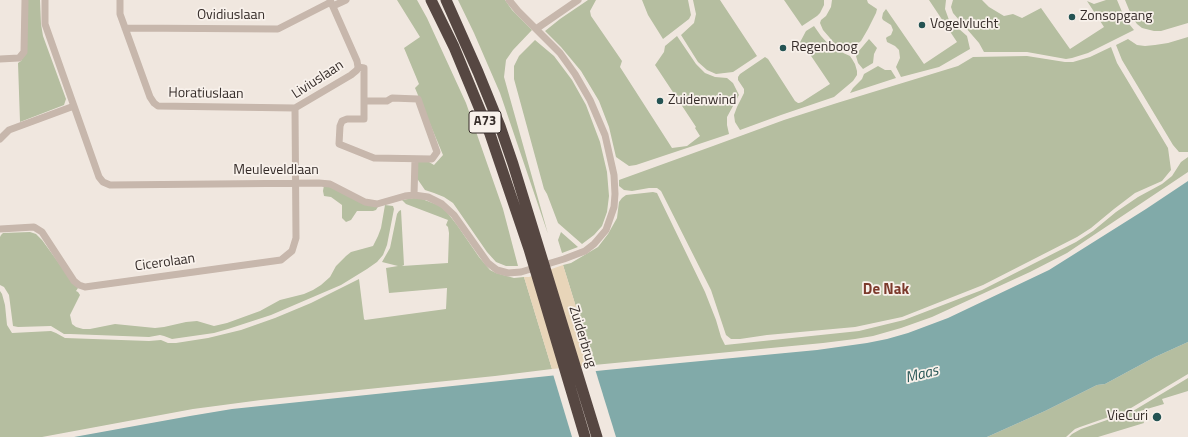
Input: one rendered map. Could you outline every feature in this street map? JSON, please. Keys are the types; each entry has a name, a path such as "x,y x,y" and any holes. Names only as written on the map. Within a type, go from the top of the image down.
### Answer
{"highway":[{"name":"A73","path":"431,0 468,78 534,247"},
{"name":"A73","path":"446,0 475,65 514,164 534,247"},
{"name":"Zuiderbrug","path":"534,247 585,437"},
{"name":"Zuiderbrug","path":"534,247 597,437"}],"street":[{"path":"0,59 19,58 24,52 25,0"},
{"name":"Meuleveldlaan","path":"45,0 45,24 102,182 110,185 319,183 330,184 365,202 377,204 406,196 414,195 428,197 442,204 454,215 488,263 497,270 508,273 521,272 564,259 585,250 594,244 606,230 614,207 615,194 614,175 605,135 590,100 575,74 560,53 509,0"},
{"name":"Horatiuslaan","path":"120,0 120,14 125,28 150,97 158,106 295,108"},
{"path":"331,3 346,0"},
{"path":"536,29 578,0"},
{"name":"Ovidiuslaan","path":"125,28 278,29 331,3"},
{"name":"Liviuslaan","path":"296,183 295,108 352,75 358,67 357,61 331,3"},
{"path":"358,67 364,68 364,101 364,119 347,118 342,121 340,126 339,144 374,158 432,159 437,152 418,99 392,98 387,101 364,101"},
{"path":"0,139 9,130 74,106"},
{"path":"414,159 414,195"},
{"name":"Cicerolaan","path":"0,230 34,227 42,232 74,281 85,288 281,260 292,251 296,238 296,183"}],"green space":[{"path":"27,0 40,0 43,36 66,99 64,105 20,122 18,63 25,54"},
{"path":"397,0 417,0 427,18 466,103 503,209 518,266 506,266 496,262 487,252 453,203 444,197 425,190 416,177 417,162 429,162 434,165 443,155 415,88 419,84 404,48 420,37"},
{"path":"458,0 505,0 512,10 532,30 513,50 506,60 504,77 548,234 500,93"},
{"path":"588,0 596,0 590,11 591,16 622,61 620,67 672,148 687,146 700,136 695,128 696,127 655,65 664,52 665,46 677,36 696,64 705,73 715,77 727,78 733,83 739,95 727,117 729,134 636,165 629,166 616,157 609,127 599,101 581,71 545,31"},
{"path":"642,0 688,0 691,15 689,19 663,39 648,15"},
{"path":"693,0 720,0 757,56 733,72 716,74 707,70 698,62 681,35 694,23 696,14"},
{"path":"784,0 824,0 824,5 817,16 802,26"},
{"path":"832,0 867,0 868,3 877,9 861,41 851,48 836,45 823,30 820,23 831,7"},
{"path":"929,0 946,0 945,9 949,20 967,36 970,49 939,67 901,77 896,67 900,58 899,50 887,42 886,38 891,35 893,30 891,25 882,18 886,9 924,64 957,42"},
{"path":"953,0 982,0 989,7 1004,16 1013,14 1022,18 1041,8 1070,49 1104,27 1087,1 1094,4 1106,0 1117,0 1125,19 1134,30 1088,53 1066,59 1027,52 984,52 979,43 953,13 951,7"},
{"path":"1125,0 1188,0 1188,23 1161,31 1142,28 1132,17"},
{"path":"814,26 832,48 850,56 857,71 857,75 853,81 834,97 740,130 735,122 734,115 744,93 744,89 738,80 738,77 740,74 765,57 768,59 795,101 798,103 830,84 803,44 798,46 806,31"},
{"path":"1188,37 1188,152 1179,152 1173,145 1122,60 1116,45 1128,39 1137,45 1145,46 1168,43"},
{"path":"869,39 877,48 874,54 873,63 863,69 858,63 856,56"},
{"path":"535,40 554,56 572,80 586,105 600,142 607,172 609,196 607,212 602,226 594,235 582,244 558,223 544,189 514,79 514,66 519,56"},
{"path":"1111,47 1117,63 1168,148 1171,170 1162,181 1135,193 1091,228 1077,237 983,285 902,317 855,327 731,339 726,335 711,290 661,191 657,188 649,188 632,191 624,190 619,186 619,180 784,120 958,66 973,57 1027,56 1073,62 1090,57"},
{"path":"878,66 885,70 891,70 896,78 850,93 862,79 864,74"},
{"path":"1188,157 1188,172 1067,253 1030,272 932,317 873,336 823,343 594,365 563,265 571,263 598,247 608,234 617,218 619,202 622,198 626,195 653,192 657,193 705,292 725,345 859,331 904,320 982,290 1076,242 1138,197 1162,184 1172,176 1181,162"},
{"path":"324,185 379,205 376,210 373,211 357,211 351,220 346,222 342,218 342,205 331,197 324,196"},
{"path":"414,198 422,199 438,205 446,211 490,270 514,278 524,277 552,369 261,400 193,409 42,437 0,437 0,291 5,305 7,325 12,333 51,331 65,338 149,341 161,340 168,343 208,338 241,330 311,303 359,279 365,320 446,309 447,288 389,293 386,268 398,266 382,262 390,248 397,214 399,211 401,210 404,265 402,266 448,263 449,233 446,225 448,220 406,204 402,200"},
{"path":"385,205 393,206 394,209 387,245 383,255 377,262 341,285 271,315 214,333 172,339 160,335 149,337 64,334 51,326 13,326 9,295 4,287 0,285 1,235 3,233 30,232 36,234 42,240 78,288 76,291 80,295 70,315 72,324 76,327 90,329 115,324 155,328 197,321 214,326 260,311 280,300 304,294 321,285 330,277 336,266 351,252 373,246 381,228"},
{"path":"561,232 578,247 562,253 558,240"},
{"path":"1188,342 1188,374 1126,411 1075,429 1066,437 987,437 1045,411 1097,385 1105,384 1155,357"},
{"path":"1188,378 1188,391 1162,399 1164,404 1140,411 1144,423 1098,437 1069,437 1081,429 1133,411"}],"sand":[{"path":"563,265 594,365 552,369 524,277 529,277"}],"water":[{"name":"Maas","path":"1188,181 1188,342 1155,357 1105,384 1097,385 1045,411 987,437 74,437 232,409 606,370 817,350 887,339 948,318 1049,270"}],"pier":[{"path":"595,369 616,437 572,437 553,374"}],"place":[{"name":"Zonsopgang","path":"1072,17"},
{"name":"Vogelvlucht","path":"922,25"},
{"name":"Regenboog","path":"783,48"},
{"name":"Zuidenwind","path":"660,101"},
{"name":"VieCuri","path":"1157,417"}],"district":[{"name":"De Nak","path":"886,290"}]}
